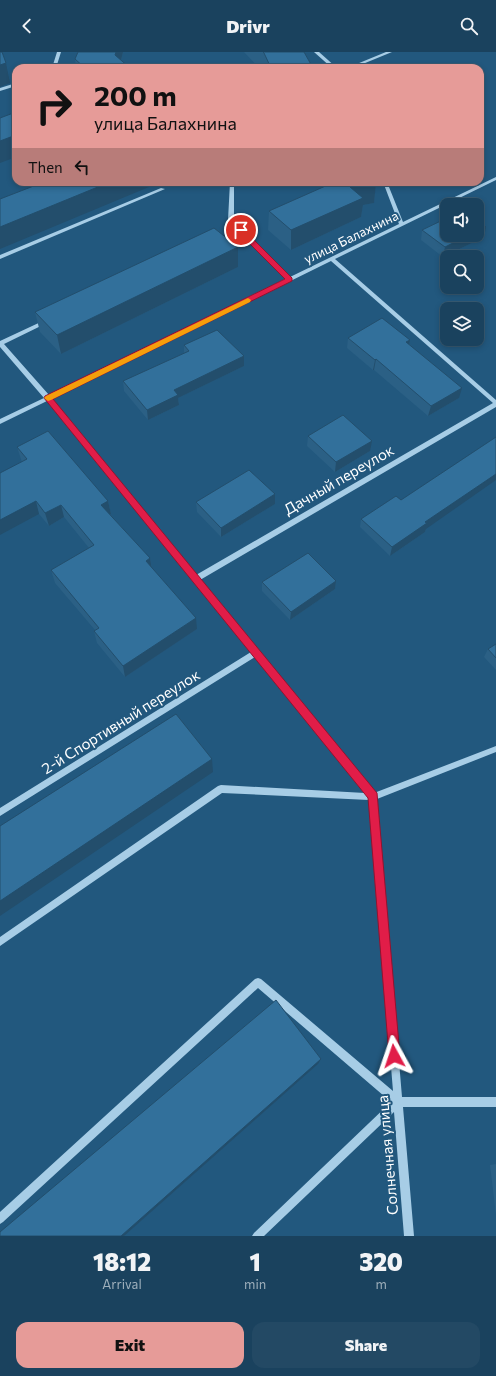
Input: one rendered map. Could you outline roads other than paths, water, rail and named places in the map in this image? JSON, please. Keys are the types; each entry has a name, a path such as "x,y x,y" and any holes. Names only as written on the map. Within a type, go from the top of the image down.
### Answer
{"street":[{"path":"55,64 59,52"},
{"path":"316,52 330,64"},
{"path":"359,64 390,52"},
{"path":"0,90 12,86"},
{"name":"улица Балахнина","path":"484,184 496,178"},
{"path":"232,186 231,220 289,280"},
{"path":"387,186 402,225"},
{"name":"улица Балахнина","path":"0,422 480,186"},
{"path":"0,257 163,189"},
{"path":"332,259 496,404"},
{"path":"50,319 0,343 48,398 373,797"},
{"name":"Дачный переулок","path":"195,579 496,404"},
{"name":"2-й Спортивный переулок","path":"0,812 256,653"},
{"path":"0,942 221,789 373,797 496,749"},
{"name":"Солнечная улица","path":"373,797 409,1236"},
{"path":"0,1219 258,982 398,1102 496,1102"},
{"path":"257,1236 398,1102"}]}
